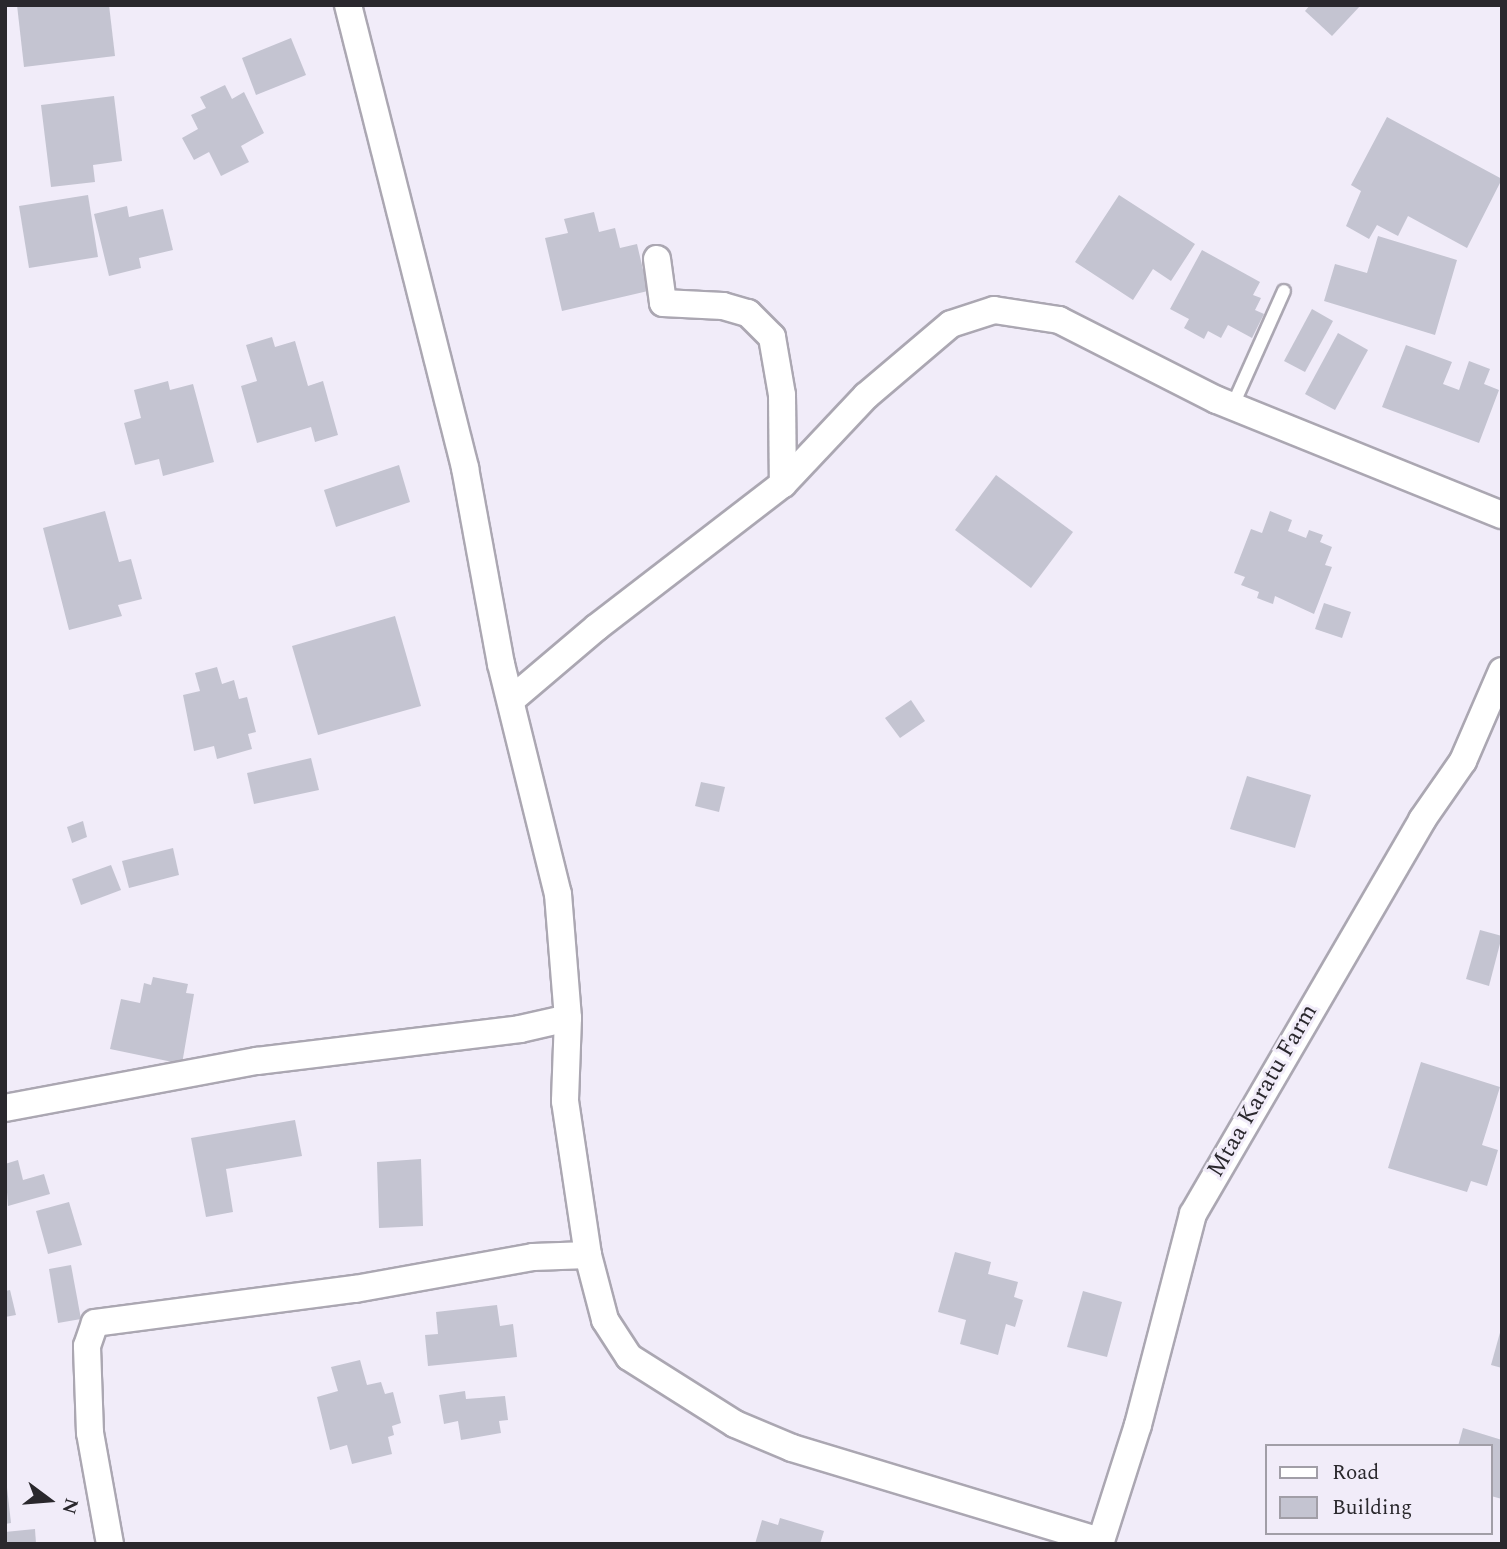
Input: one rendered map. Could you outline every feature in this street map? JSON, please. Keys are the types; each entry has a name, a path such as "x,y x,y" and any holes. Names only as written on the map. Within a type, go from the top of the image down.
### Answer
{"street":[{"path":"348,5 465,468 511,700 558,894 568,1018 565,1101 588,1255 605,1320 629,1357 735,1424 792,1448 1101,1542"},
{"path":"657,259 663,303 723,306 748,313 772,337 782,395 783,484"},
{"path":"511,700 597,627 783,484 866,396 916,352 951,324 994,310 1059,320 1232,407 1502,515"},
{"name":"Mtaa Karatu Farm","path":"1101,1542 1138,1424 1193,1214 1422,820 1463,761 1502,671"},
{"path":"5,1108 257,1061 520,1029 568,1018"},
{"path":"110,1544 90,1433 87,1346 95,1323 355,1289 533,1257 588,1255"}],"lane":[{"path":"1232,407 1284,291"}],"building":[{"path":"17,5 109,5 115,56 24,67"},
{"path":"1310,5 1361,5 1332,36 1305,11"},
{"path":"291,38 306,75 256,95 242,58"},
{"path":"225,85 232,99 244,92 264,133 241,146 249,162 221,176 209,152 194,160 182,138 198,129 191,115 206,108 200,97"},
{"path":"114,96 122,161 93,165 95,182 51,187 41,105"},
{"path":"1387,117 1502,179 1467,248 1408,216 1398,236 1377,225 1369,239 1346,226 1361,191 1351,185"},
{"path":"88,195 98,257 29,268 19,206"},
{"path":"1119,195 1195,244 1171,281 1153,269 1133,300 1075,262"},
{"path":"127,206 129,217 163,209 173,250 139,258 141,268 109,276 94,214"},
{"path":"594,212 599,232 615,228 620,248 637,244 648,291 562,311 545,238 568,233 564,219"},
{"path":"1378,236 1457,260 1435,335 1324,301 1335,264 1367,273"},
{"path":"1202,250 1260,282 1253,295 1261,298 1255,310 1264,314 1252,338 1228,325 1221,338 1208,331 1204,339 1184,328 1189,319 1170,309"},
{"path":"1312,309 1333,321 1305,372 1284,361"},
{"path":"1338,333 1368,350 1335,410 1305,394"},
{"path":"272,337 275,347 295,341 308,386 323,381 338,435 315,442 311,427 257,443 241,386 257,381 246,345"},
{"path":"1406,345 1452,362 1443,384 1459,390 1469,361 1490,369 1484,384 1499,390 1479,443 1382,407"},
{"path":"168,381 170,390 193,384 214,462 163,476 159,459 135,465 124,423 141,418 134,390"},
{"path":"399,465 410,502 336,527 324,490"},
{"path":"996,475 1073,532 1031,588 955,530"},
{"path":"105,511 119,562 131,559 142,599 118,605 122,616 69,630 43,528"},
{"path":"1270,511 1292,520 1288,531 1306,538 1309,530 1323,535 1320,542 1332,547 1325,565 1332,567 1314,614 1275,596 1273,604 1257,598 1259,592 1241,585 1245,577 1234,573 1251,529 1262,533"},
{"path":"1324,603 1351,612 1342,638 1315,629"},
{"path":"395,616 421,706 318,735 292,646"},
{"path":"217,667 222,684 234,680 239,699 247,697 256,732 248,734 252,749 217,759 214,746 194,751 183,695 200,691 195,673"},
{"path":"911,700 925,721 900,738 885,718"},
{"path":"311,758 319,790 254,804 247,773"},
{"path":"1247,776 1311,795 1295,848 1230,829"},
{"path":"701,782 725,787 719,812 695,806"},
{"path":"83,821 87,837 72,843 67,827"},
{"path":"173,848 179,875 129,888 122,861"},
{"path":"111,865 121,890 81,905 72,879"},
{"path":"1480,930 1502,936 1489,986 1466,979"},
{"path":"153,977 188,984 186,993 194,994 182,1064 110,1049 121,999 140,1003 144,983 151,985"},
{"path":"1421,1062 1500,1087 1482,1145 1498,1150 1487,1186 1471,1181 1467,1192 1388,1168"},
{"path":"295,1120 302,1156 226,1169 233,1212 206,1217 191,1138"},
{"path":"421,1159 423,1226 379,1228 377,1162"},
{"path":"18,1160 23,1180 44,1174 50,1194 8,1206 5,1164"},
{"path":"69,1202 82,1245 48,1254 36,1211"},
{"path":"955,1252 991,1262 988,1274 1018,1282 1014,1297 1023,1300 1015,1327 1006,1324 998,1355 960,1344 966,1320 938,1312"},
{"path":"71,1265 81,1319 58,1323 49,1269"},
{"path":"10,1290 16,1315 5,1317 5,1291"},
{"path":"1083,1291 1122,1302 1107,1357 1067,1347"},
{"path":"497,1305 500,1326 513,1324 517,1357 428,1366 425,1335 438,1334 436,1312"},
{"path":"1502,1329 1502,1368 1491,1365"},
{"path":"360,1360 367,1385 381,1382 385,1394 393,1392 401,1423 392,1426 394,1435 388,1437 392,1454 352,1464 347,1445 330,1450 317,1397 338,1391 331,1367"},
{"path":"465,1391 466,1399 505,1396 508,1420 499,1421 501,1433 461,1440 458,1421 444,1424 439,1395"},
{"path":"1463,1428 1502,1440 1502,1499 1493,1497 1493,1444 1459,1444"},
{"path":"5,1470 11,1523 5,1524"},
{"path":"780,1518 824,1531 820,1544 755,1544 762,1520 778,1525"},
{"path":"35,1529 36,1544 5,1544 5,1532"}]}
